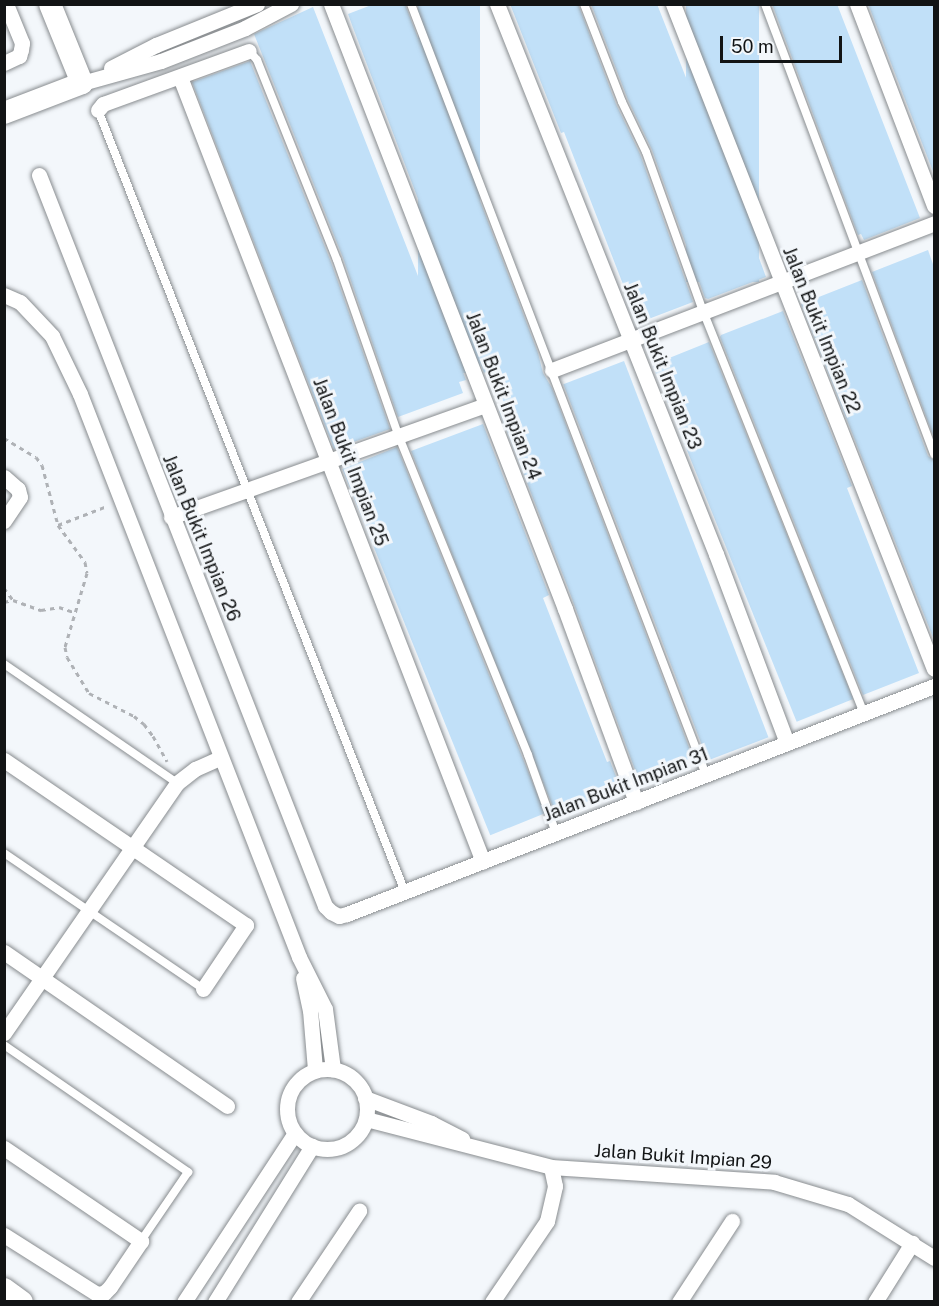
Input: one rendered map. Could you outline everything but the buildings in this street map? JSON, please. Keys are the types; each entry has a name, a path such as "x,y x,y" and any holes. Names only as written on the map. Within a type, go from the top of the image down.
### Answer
{"street":[{"path":"4,63 19,56 22,44 6,4"},
{"path":"50,4 82,84"},
{"path":"82,84 156,45 257,4"},
{"path":"4,113 82,84 161,61 245,28 291,4"},
{"name":"Jalan Bukit Impian 24","path":"331,4 561,598 636,802"},
{"name":"Jalan Bukit Impian 23","path":"497,4 716,554 787,744"},
{"name":"Jalan Bukit Impian 22","path":"673,4 934,669"},
{"path":"857,4 934,206"},
{"path":"98,110 103,104 249,51"},
{"name":"Jalan Bukit Impian 25","path":"180,77 483,862"},
{"name":"Jalan Bukit Impian 26","path":"39,176 325,906 331,912"},
{"path":"552,370 934,223"},
{"path":"4,295 20,302 52,336 80,394 299,957 325,1009 333,1069"},
{"path":"171,517 485,405"},
{"path":"4,477 18,489 20,497 4,521"},
{"name":"Jalan Bukit Impian 31","path":"331,912 339,916 405,892 934,686"},
{"path":"4,1033 177,783 195,769 220,758"},
{"path":"4,760 246,925 203,989"},
{"path":"4,952 227,1106"},
{"path":"299,957 310,1010 315,1070"},
{"path":"333,1069 350,1076 365,1098 366,1119 355,1136 338,1147 325,1149 312,1146 295,1133 289,1122 288,1096 303,1076 315,1070 333,1069"},
{"name":"Jalan Bukit Impian 29","path":"365,1098 431,1123 483,1151"},
{"name":"Jalan Bukit Impian 29","path":"366,1119 551,1167 774,1182 848,1204 934,1258"},
{"path":"184,1302 295,1133"},
{"path":"215,1302 312,1146"},
{"path":"4,1148 141,1240 110,1287 104,1293 97,1294 4,1235"},
{"path":"492,1302 547,1221 555,1186 551,1167"},
{"path":"251,1202 271,1214"},
{"path":"298,1302 359,1211"},
{"path":"679,1302 732,1221"},
{"path":"875,1302 912,1243"},
{"path":"208,1266 229,1279"},
{"path":"4,1289 22,1302"}],"lane":[{"path":"411,4 706,775"},
{"path":"584,4 622,102 646,152 704,311 864,713"},
{"path":"765,4 934,454"},
{"path":"249,51 257,60 333,250 399,436 528,755 556,833"},
{"path":"98,110 405,892"},
{"path":"4,664 177,783"},
{"path":"4,853 203,989"},
{"path":"4,1045 188,1172 141,1240"}],"path":[{"path":"4,438 42,465 58,525 85,562 87,573 65,647 67,657 89,693 134,716 144,724 153,735 177,783"},
{"path":"58,525 121,500"},
{"path":"4,588 13,600"},
{"path":"4,602 13,600 41,610 59,607 76,613"}]}
